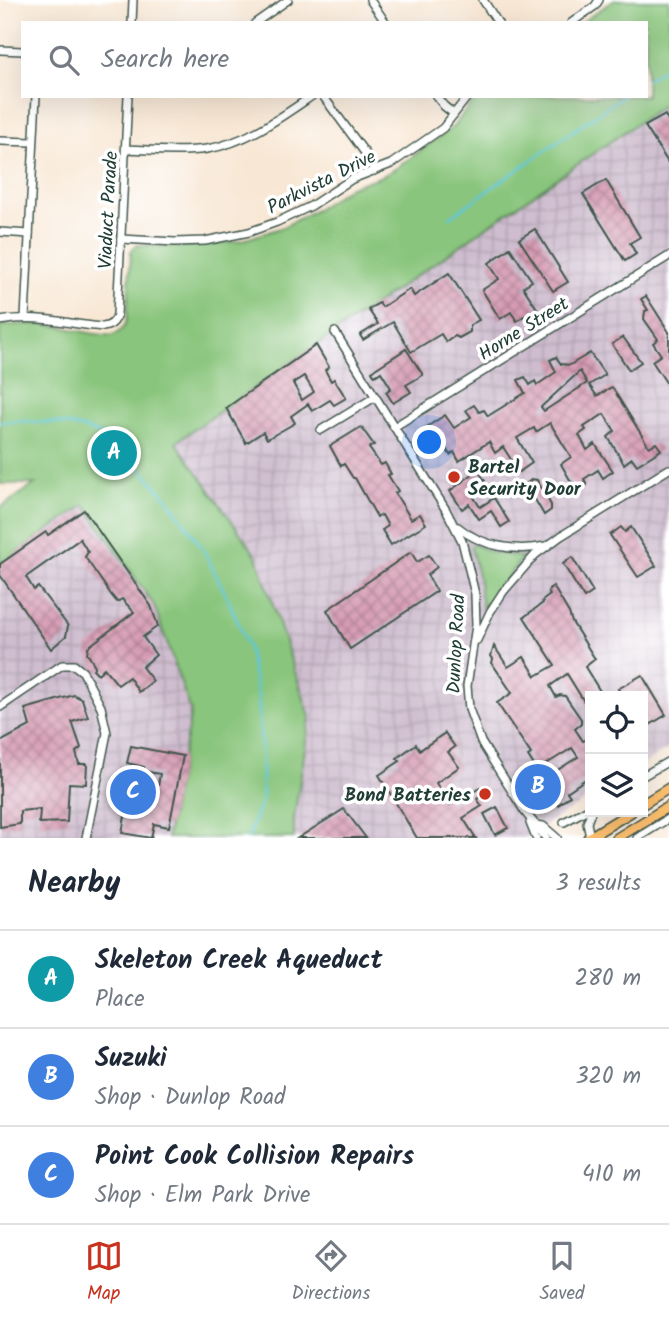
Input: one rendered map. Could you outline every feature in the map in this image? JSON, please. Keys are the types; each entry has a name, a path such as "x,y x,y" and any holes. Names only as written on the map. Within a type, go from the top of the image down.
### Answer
{"main road":[{"path":"648,801 669,788"},
{"path":"617,838 669,806"},
{"path":"590,838 623,817"}],"street":[{"path":"132,21 133,0"},
{"path":"258,21 288,0"},
{"path":"370,0 385,21"},
{"path":"483,0 497,21"},
{"path":"574,21 599,0"},
{"path":"267,15 271,21"},
{"path":"0,50 21,51"},
{"path":"0,321 25,318 36,98"},
{"name":"Viaduct Parade","path":"25,318 84,326 103,327 113,324 117,315 128,98"},
{"path":"125,149 209,148 252,134 309,98"},
{"path":"324,98 368,157 374,171"},
{"path":"438,98 454,114"},
{"name":"Parkvista Drive","path":"121,239 188,242 220,238 248,232 290,216 348,181 391,164 449,123 466,98"},
{"path":"0,141 33,142"},
{"path":"0,232 29,234"},
{"name":"Horne Street","path":"394,427 669,256"},
{"name":"Dunlop Road","path":"335,332 455,525 462,541 473,582 476,625 467,697 476,732 525,812 546,838"},
{"path":"321,430 375,397"},
{"path":"472,654 483,626 503,592 521,569 548,545 669,469"},
{"path":"455,525 466,534 493,545 508,548 548,545"},
{"path":"0,707 62,665 74,665 83,672 101,707 107,733 86,838"},
{"path":"648,773 669,761"},
{"name":"Dunlop Road","path":"525,812 536,838"},
{"path":"564,822 585,812"},
{"path":"588,817 590,838"},
{"path":"637,838 669,818"},
{"path":"535,825 543,826 557,838"},
{"path":"637,825 658,825"}],"shaded area":[{"path":"669,101 669,748 648,761 648,691 585,691 585,800 524,838 0,838 0,564"}],"green space":[{"path":"614,0 669,0 669,101 176,442 257,557 310,717 294,818 294,838 167,838 191,712 154,605 85,505 0,564 0,508 35,484 0,484 0,326 42,324 100,335 117,333 127,320 131,251 137,245 210,245 243,240 283,227 350,187 382,176 398,167 453,127 475,98 648,98 648,21 584,21"},
{"path":"473,544 493,553 523,557 486,607 482,607 471,547"}],"building":[{"path":"665,115 669,122 669,164 645,126"},
{"path":"606,180 640,237 630,243 636,254 625,261 583,194"},
{"path":"535,229 568,282 553,291 519,239"},
{"path":"510,248 532,281 523,287 538,310 517,321 511,312 500,319 482,290 499,279 489,263"},
{"path":"449,273 479,320 470,325 470,332 446,342 441,334 411,352 393,322 363,340 360,335 378,324 368,309 379,303 382,307 410,289 414,296"},
{"path":"646,296 669,332 669,387 652,361 661,355 653,343 658,339 644,319 645,311 648,310 641,299"},
{"path":"623,337 641,362 629,370 612,344"},
{"path":"316,345 329,367 325,370 331,381 334,379 346,398 334,405 330,400 312,411 308,404 291,416 295,423 267,439 263,432 246,443 226,408","holes":["304,376 314,392 302,400 293,383"]},
{"path":"406,349 423,375 406,385 411,392 393,403 386,392 391,388 381,372 375,376 372,371"},
{"path":"590,353 605,375 589,385 597,396 612,387 649,447 656,443 661,450 637,465 632,458 624,464 608,437 615,431 604,414 584,427 586,430 579,435 587,450 595,444 613,471 603,478 598,470 584,479 587,485 577,492 561,464 571,457 550,423 536,432 534,428 517,438 532,463 519,472 503,447 495,453 489,442 459,461 454,452 450,455 438,436 429,442 422,430 445,415 454,428 471,417 466,410 474,405 479,412 484,410 488,416 525,393 518,380 525,377 530,385 535,381 537,385 556,372 550,360 556,357 561,364 570,365","holes":["580,371 587,383 544,411 541,407"]},
{"path":"361,427 374,445 369,448 381,465 385,463 391,474 388,475 398,491 395,493 411,519 420,514 426,524 391,545 382,530 388,526 382,515 377,517 355,478 344,464 341,466 330,446"},
{"path":"478,470 485,481 470,491 480,507 494,498 509,522 501,527 491,511 479,519 469,504 462,509 450,491"},
{"path":"532,479 537,480 551,505 551,510 544,515 526,484"},
{"path":"84,510 151,606 158,626 143,637 156,655 142,667 153,681 139,692 129,677 118,685 104,668 98,674 93,669 95,666 87,653 88,647 134,612 122,599 117,602 112,596 85,557 88,552 80,539 26,577 34,590 38,587 68,626 66,636 51,649 0,575 0,564"},
{"path":"621,527 625,532 631,527 656,566 638,577 610,535"},
{"path":"411,552 417,562 429,555 437,567 427,575 437,591 350,649 327,610"},
{"path":"572,557 593,592 584,598 563,564"},
{"path":"553,586 595,659 585,667 600,691 585,691 585,703 567,674 550,686 556,697 565,696 581,719 581,724 575,729 585,740 585,779 567,792 570,796 558,805 550,792 536,800 529,788 578,757 572,748 537,770 528,756 531,754 497,703 512,693 492,663 491,656 494,646 508,667 524,657 536,676 555,665 524,617 543,603 550,595 549,589"},
{"path":"642,675 666,715 648,726 648,691 618,689"},
{"path":"74,695 82,699 88,717 72,722 81,748 76,752 79,764 87,764 86,784 69,783 67,822 39,823 40,809 20,811 20,824 0,827 0,742 30,726 25,709"},
{"path":"445,733 455,747 448,752 459,767 436,783 450,805 480,788 484,793 477,799 482,806 463,818 476,838 417,838 379,775 400,761 397,758 416,744 420,750"},
{"path":"131,746 183,756 169,827 154,824 151,838 122,833 130,789 114,786 115,778 158,786 160,774 143,771 144,767 127,763"},
{"path":"497,807 508,828 495,835 484,814"},
{"path":"344,809 366,838 298,838"}],"waterway":[{"path":"648,79 669,65"},
{"path":"450,217 620,98"},
{"path":"0,422 58,423 102,435 132,459 171,503 203,549 248,647 258,696 262,799 248,838"}],"place":[{"name":"Skeleton Creek Aqueduct","path":"114,453"},
{"name":"Bartel Security Door","path":"454,477"},
{"name":"Suzuki","path":"538,787"},
{"name":"Point Cook Collision Repairs","path":"133,792"},
{"name":"Bond Batteries","path":"485,794"}]}
